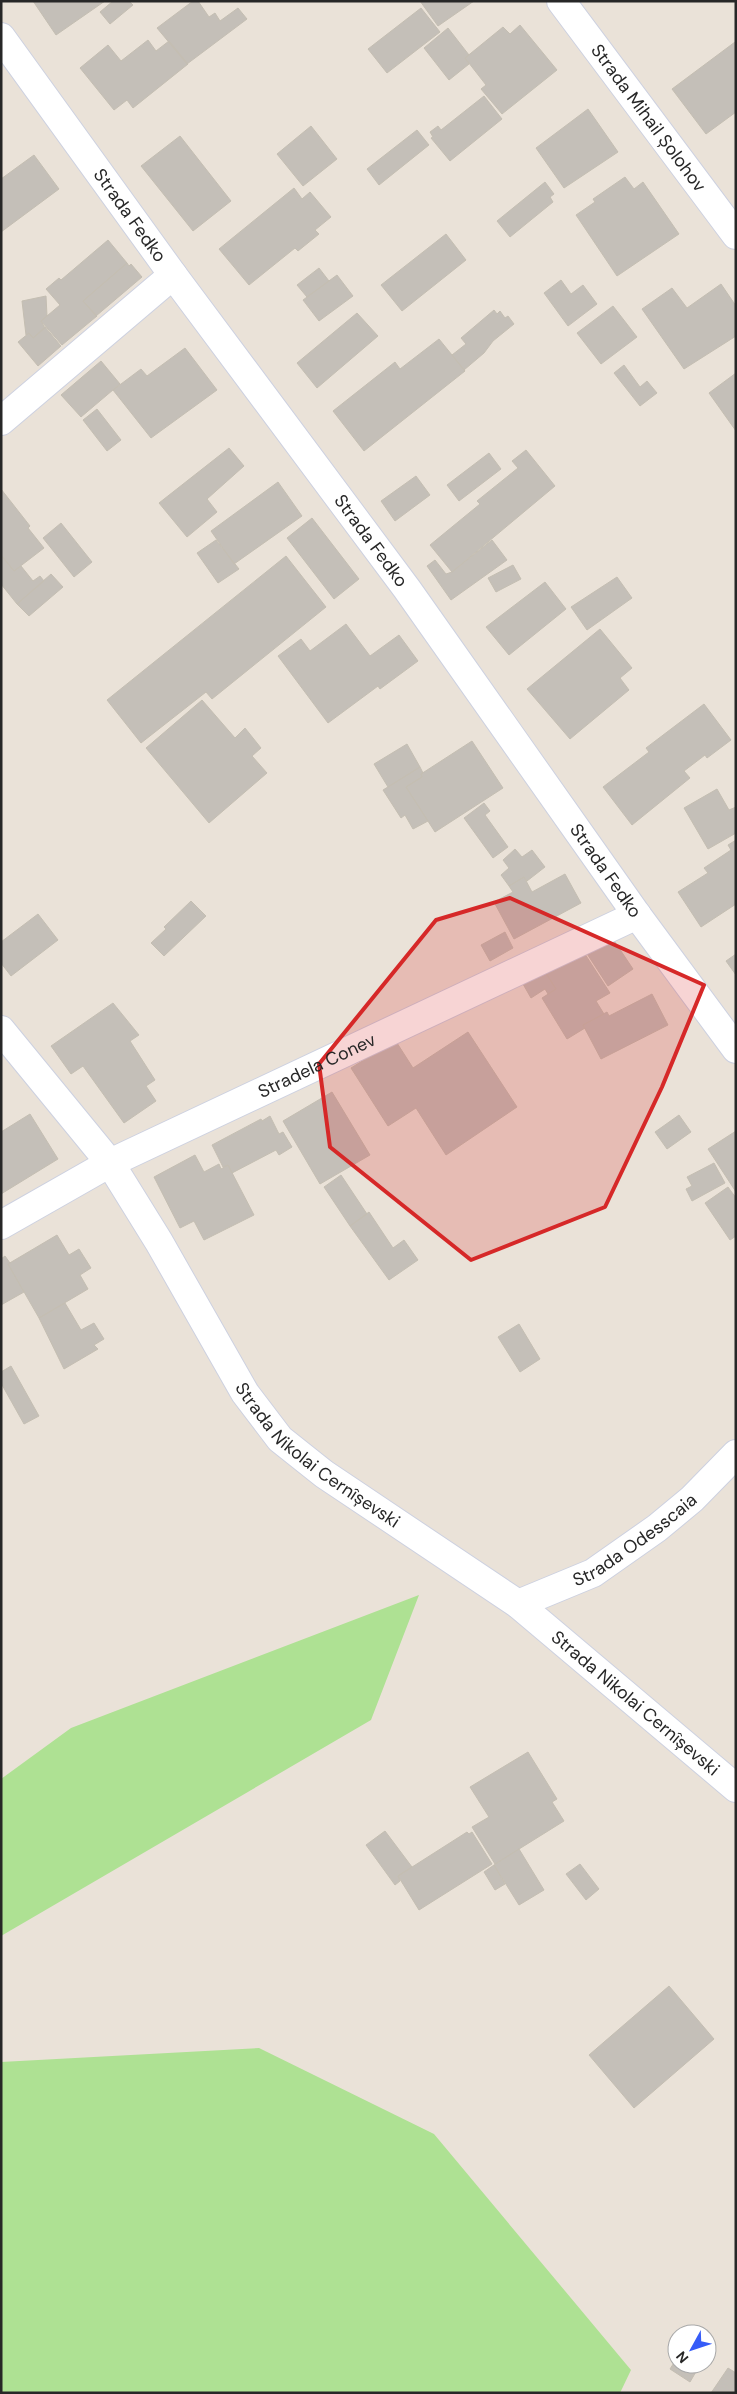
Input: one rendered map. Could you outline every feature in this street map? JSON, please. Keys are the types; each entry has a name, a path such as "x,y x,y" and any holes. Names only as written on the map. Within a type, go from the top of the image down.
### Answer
{"street":[{"name":"Strada Mihail Șolohov","path":"561,1 736,235"},
{"name":"Strada Fedko","path":"1,37 173,275 407,589 637,915 736,1049"},
{"path":"1,420 173,275"},
{"name":"Stradela Conev","path":"1,1225 110,1163 637,915"},
{"name":"Strada Nikolai Cernîșevski","path":"1,1030 110,1163 159,1242 245,1393 280,1439 324,1474 518,1604 736,1788"},
{"name":"Strada Odesscaia","path":"518,1604 593,1572 657,1528 692,1499 736,1454"}],"highlighted area":[{"path":"510,898 704,985 662,1087 605,1207 471,1260 330,1147 319,1064 436,920"}],"green space":[{"path":"419,1595 371,1720 1,1936 1,1779 71,1728"},
{"path":"259,2048 434,2134 631,2370 620,2393 1,2393 1,2062"}],"building":[{"path":"33,1 105,1 56,35"},
{"path":"113,1 129,1 133,5 110,24 100,12"},
{"path":"193,1 198,1 209,17 215,13 220,21 238,8 247,19 187,64 157,28"},
{"path":"420,1 474,1 438,26"},
{"path":"421,8 440,32 387,73 368,49"},
{"path":"520,25 557,70 502,114 481,89 486,85 465,58 503,27 510,34"},
{"path":"448,28 469,55 465,58 469,64 449,80 424,48"},
{"path":"148,40 156,51 169,41 188,64 133,108 127,100 114,110 80,68 108,45 121,61"},
{"path":"735,42 736,112 706,134 672,89"},
{"path":"484,96 502,119 450,161 431,138 433,137 430,132 438,126 441,130"},
{"path":"588,109 618,152 564,188 536,148"},
{"path":"311,126 337,159 303,186 277,154"},
{"path":"417,130 429,145 379,185 367,169"},
{"path":"180,136 231,201 193,231 141,166"},
{"path":"34,155 59,189 1,232 1,179"},
{"path":"625,177 634,189 643,182 679,234 617,276 576,215 595,202 593,199"},
{"path":"545,182 554,194 550,197 553,202 510,237 497,221"},
{"path":"294,188 302,199 310,192 331,217 315,230 319,234 298,251 295,248 249,285 219,249"},
{"path":"446,234 466,260 402,311 381,285"},
{"path":"108,240 127,263 83,301 97,316 62,345 41,321 60,305 46,289 59,278 61,280"},
{"path":"127,263 129,266 131,264 142,277 96,316 83,301"},
{"path":"319,268 329,281 307,297 297,285"},
{"path":"337,275 353,296 319,321 303,300"},
{"path":"561,280 571,294 583,285 597,304 568,326 544,293"},
{"path":"721,284 736,306 736,336 684,369 642,309 672,288 687,308"},
{"path":"46,296 47,316 41,321 45,328 33,338 29,333 26,335 22,301"},
{"path":"613,306 637,337 601,364 577,333"},
{"path":"494,310 497,314 500,311 505,318 508,316 514,324 493,341 484,353 464,370 452,355 466,344 461,338"},
{"path":"357,313 378,336 317,388 297,363"},
{"path":"45,327 61,346 38,366 18,342 29,333 33,338"},
{"path":"439,339 465,371 364,451 333,411 395,362 400,369"},
{"path":"185,348 217,390 151,438 113,390 141,369 147,376"},
{"path":"101,361 120,384 81,417 61,395"},
{"path":"624,365 640,387 647,381 657,393 640,406 614,373"},
{"path":"736,373 736,431 709,393"},
{"path":"97,409 121,440 107,451 83,420"},
{"path":"229,448 244,466 207,499 217,512 187,537 159,503"},
{"path":"526,450 555,486 452,572 430,545 480,504 477,501 518,468 512,461"},
{"path":"489,453 501,469 459,501 447,485"},
{"path":"416,476 430,495 395,521 381,501"},
{"path":"278,482 302,516 234,564 211,531"},
{"path":"1,489 30,526 28,528 44,548 14,571 1,555"},
{"path":"312,518 359,579 334,599 287,538"},
{"path":"61,523 92,562 74,577 43,538"},
{"path":"216,540 239,569 218,583 197,553"},
{"path":"492,540 507,560 451,600 427,566 435,560 446,574 452,572"},
{"path":"1,555 14,571 21,566 33,581 40,576 44,581 17,604 1,584"},
{"path":"286,556 326,607 212,699 206,692 141,743 107,700"},
{"path":"513,565 521,579 496,592 488,578"},
{"path":"51,574 63,587 29,616 17,604"},
{"path":"617,577 632,598 587,630 571,607"},
{"path":"545,582 566,609 509,655 486,627"},
{"path":"346,624 370,656 399,635 418,661 380,689 378,686 328,723 278,656 301,639 310,651"},
{"path":"600,629 632,668 620,678 629,690 570,739 527,689"},
{"path":"202,700 235,738 245,728 261,748 252,756 267,773 209,823 146,748"},
{"path":"704,704 731,740 707,758 705,755 684,771 690,778 632,825 603,787 649,752 646,748"},
{"path":"472,741 503,788 435,832 406,787 422,777 421,774"},
{"path":"407,744 420,767 388,787 374,764"},
{"path":"420,767 423,773 421,774 422,777 406,787 428,821 413,829 405,815 401,818 383,790"},
{"path":"717,789 729,810 736,807 736,833 708,849 684,808"},
{"path":"484,803 490,811 485,815 508,847 493,858 464,818"},
{"path":"736,840 736,904 701,927 678,892 708,873 704,868 731,850 728,845"},
{"path":"515,849 522,857 532,850 545,867 527,881 524,877 509,886 501,875 509,868 503,860"},
{"path":"565,874 581,903 514,939 494,902 513,892 509,886 524,877 532,892"},
{"path":"191,901 206,916 164,956 151,943 166,929 164,927"},
{"path":"38,914 58,940 11,976 1,963 1,942"},
{"path":"607,930 633,969 608,986 582,946"},
{"path":"505,932 513,948 490,961 481,945"},
{"path":"583,951 610,993 596,1001 604,1014 583,1025 585,1028 567,1039 542,998 556,989 540,964"},
{"path":"736,954 736,975 726,961"},
{"path":"540,964 556,989 548,994 545,989 531,998 519,977"},
{"path":"652,994 668,1025 601,1059 583,1025 607,1012 609,1016"},
{"path":"113,1003 139,1035 130,1041 155,1080 146,1086 156,1101 124,1123 83,1066 71,1074 51,1046"},
{"path":"468,1032 517,1107 446,1155 416,1108 388,1126 351,1068 390,1044 391,1046 397,1043 413,1068"},
{"path":"332,1092 370,1155 320,1184 283,1121"},
{"path":"30,1114 58,1159 1,1194 1,1132"},
{"path":"679,1115 691,1132 667,1149 655,1132"},
{"path":"270,1116 279,1134 283,1132 292,1147 279,1155 276,1150 232,1173 228,1165 223,1167 212,1145"},
{"path":"736,1131 736,1192 708,1149"},
{"path":"195,1155 204,1172 219,1164 221,1169 228,1165 254,1215 204,1240 194,1221 180,1228 154,1177"},
{"path":"714,1163 725,1183 692,1201 686,1189 692,1186 687,1177"},
{"path":"341,1175 367,1214 350,1226 324,1187"},
{"path":"728,1187 736,1198 736,1236 730,1240 705,1203"},
{"path":"369,1212 393,1248 404,1240 418,1260 389,1280 350,1226"},
{"path":"57,1235 69,1255 79,1249 91,1268 80,1275 88,1289 39,1318 8,1264"},
{"path":"5,1256 24,1292 1,1305 1,1259"},
{"path":"65,1303 81,1330 94,1323 104,1339 94,1345 98,1349 64,1369 39,1318"},
{"path":"519,1324 540,1359 520,1372 498,1337"},
{"path":"11,1366 39,1416 24,1424 1,1383 1,1372"},
{"path":"528,1752 557,1799 552,1802 564,1821 495,1864 472,1827 489,1817 470,1787"},
{"path":"385,1831 412,1867 398,1876 400,1881 395,1885 366,1845"},
{"path":"467,1832 469,1834 472,1832 492,1864 419,1910 398,1876"},
{"path":"519,1849 544,1890 519,1905 494,1865"},
{"path":"580,1864 599,1889 586,1900 566,1874"},
{"path":"494,1865 505,1884 495,1890 484,1872"},
{"path":"669,1986 714,2039 634,2108 589,2055"},
{"path":"728,2368 736,2373 736,2393 711,2393"},
{"path":"678,2374 695,2374 690,2382"}]}
